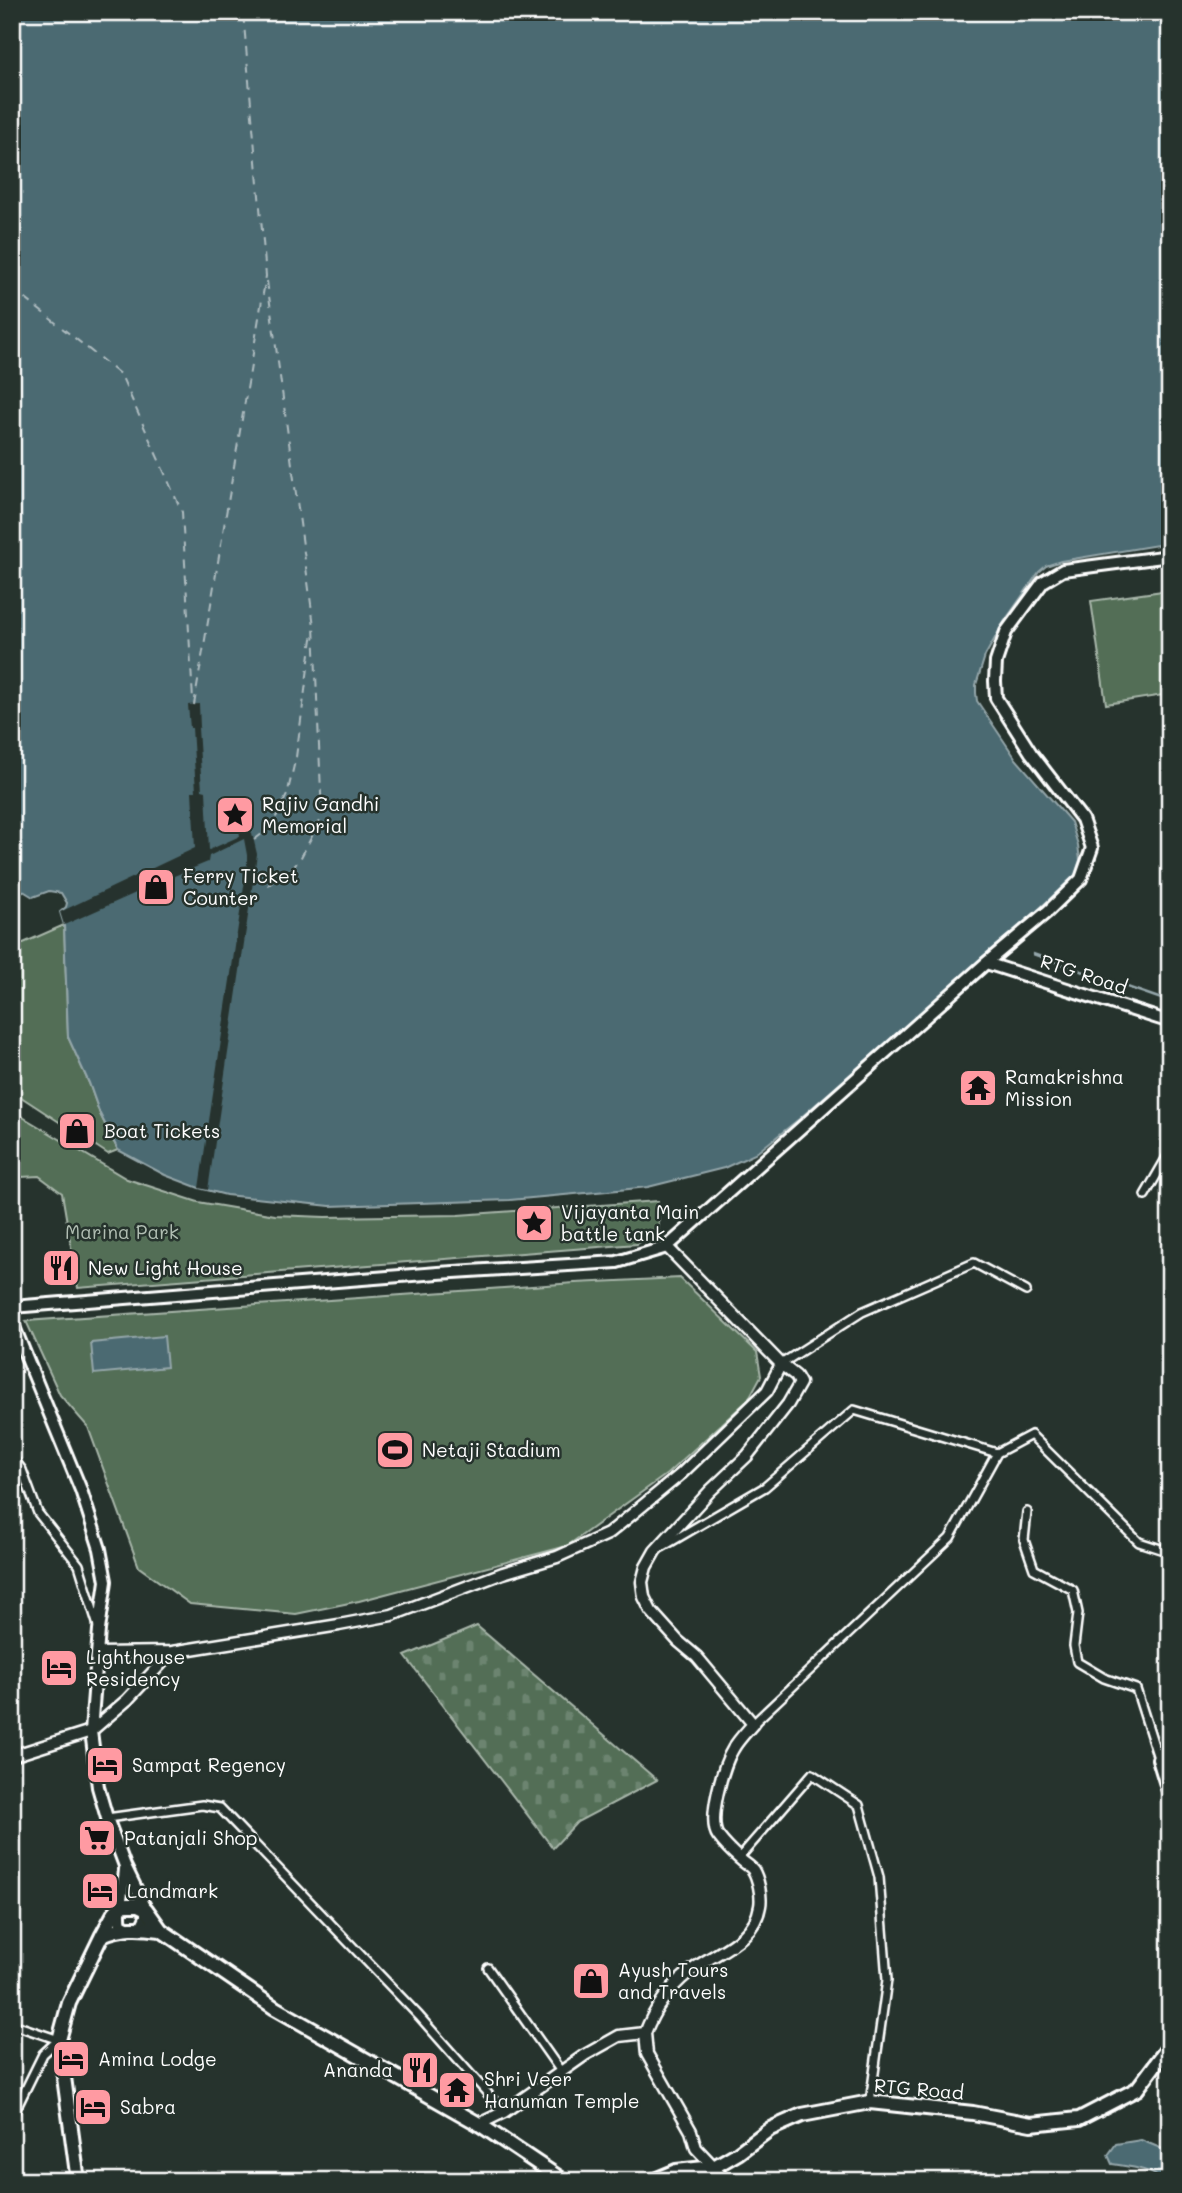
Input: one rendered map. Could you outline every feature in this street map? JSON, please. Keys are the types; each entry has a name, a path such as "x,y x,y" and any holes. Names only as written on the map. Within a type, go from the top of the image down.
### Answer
{"main road":[{"path":"12,1307 439,1273 617,1262 667,1247 1081,879 1092,848 1082,819 1031,753 996,698 996,662 1006,632 1043,582 1063,570 1170,556"},
{"name":"RTG Road","path":"986,963 1170,1022"},
{"path":"12,1322 81,1490 100,1549 106,1581 91,1731 98,1787 125,1866 146,1909 161,1930 275,2008 478,2124 564,2181"},
{"path":"1170,1740 1158,1759 1170,1798"},
{"path":"125,1866 124,1890 118,1915 121,1924 127,1927"},
{"path":"120,1906 138,1905 146,1909"},
{"path":"78,2181 59,2040 69,2003 102,1935 120,1906"},
{"path":"141,1927 146,1917 146,1909"},
{"path":"102,1935 127,1927 161,1930"},
{"name":"RTG Road","path":"652,2181 676,2171 714,2167 770,2129 802,2115 870,2102 973,2113 1031,2123 1079,2119 1137,2089 1170,2045"}],"street":[{"path":"1145,1195 1170,1152"},
{"path":"667,1247 800,1383 788,1404 747,1456 710,1491 655,1551 646,1567 642,1582 644,1597 652,1611 678,1641 697,1657 753,1724"},
{"path":"97,1653 172,1652 392,1615 503,1573 557,1557 608,1534 681,1474 767,1391 781,1364 862,1312 974,1263 1026,1291"},
{"path":"655,1551 765,1487 854,1410 997,1453"},
{"path":"729,2181 696,2148 691,2131 647,2054 645,2033 667,1995 689,1973 738,1942 754,1924 761,1905 759,1887 752,1869 716,1834 713,1817 732,1751 753,1724 950,1538 997,1453 1031,1435 1139,1542 1170,1552"},
{"path":"12,1457 22,1470 38,1513 79,1565 99,1630"},
{"path":"1027,1512 1024,1540 1034,1569 1073,1590 1078,1613 1074,1646 1077,1662 1104,1678 1136,1689 1158,1759"},
{"path":"12,1756 91,1731 127,1700 172,1652"},
{"path":"739,1858 812,1774 859,1805 879,1877 887,1980 870,2102"},
{"path":"107,1818 202,1804 220,1808 419,2016 504,2112"},
{"path":"488,1968 562,2073"},
{"path":"12,2024 59,2040"},
{"path":"478,2124 504,2112 585,2055 619,2036 645,2033"},
{"path":"12,2117 43,2054 59,2040"}],"green space":[{"path":"1170,590 1170,694 1106,704 1091,601"},
{"path":"64,925 68,1037 118,1150 108,1154 12,1091 12,948"},
{"name":"Marina Park","path":"21,1116 127,1179 198,1202 275,1215 325,1217 458,1215 658,1201 659,1230 637,1244 78,1288 62,1193 39,1176 21,1177"},
{"name":"Netaji Stadium","path":"680,1278 757,1352 761,1376 748,1400 667,1474 567,1546 359,1601 296,1614 190,1604 139,1567 88,1427 60,1395 26,1321 575,1283"},
{"path":"477,1626 657,1780 577,1822 553,1848 405,1656"}],"water":[{"path":"12,12 1170,12 1170,543 1061,561 1046,566 1004,622 985,656 976,685 977,701 1016,759 1071,822 1080,860 1075,875 1019,928 799,1119 755,1154 724,1168 648,1187 629,1189 510,1200 330,1206 226,1195 199,1188 165,1175 118,1150 68,1037 64,925 60,912 67,903 61,893 49,891 33,897 12,884"},
{"path":"164,1336 167,1367 94,1374 91,1343"},
{"path":"1141,2140 1170,2152 1170,2181 1163,2181 1152,2173 1139,2169 1112,2164 1108,2155 1116,2144"}],"pier":[{"path":"199,704 202,790 206,791 209,850 240,836 238,823 231,822 227,815 229,810 236,807 243,813 240,822 248,826 252,833 257,854 208,1190 199,1188 247,866 244,839 209,856 208,862 174,876 173,886 163,895 148,896 138,892 64,925 60,912 195,848 192,791 196,791 188,705"}],"waterway":[{"path":"1033,954 1170,1002"}],"ferry route":[{"path":"194,705 266,276 243,12"},
{"path":"267,281 314,626 322,817 299,861 283,877 268,885"},
{"path":"12,288 121,375 182,512 193,700"},
{"path":"254,840 271,827 287,795 296,757 313,631"}],"place":[{"name":"Rajiv Gandhi Memorial","path":"235,815"},
{"name":"Ferry Ticket Counter","path":"156,887"},
{"name":"Ramakrishna Mission","path":"978,1088"},
{"name":"Boat Tickets","path":"77,1131"},
{"name":"Vijayanta Main battle tank","path":"534,1223"},
{"name":"New Light House","path":"61,1268"},
{"name":"Netaji Stadium","path":"395,1450"},
{"name":"Lighthouse Residency","path":"59,1668"},
{"name":"Sampat Regency","path":"105,1765"},
{"name":"Patanjali Shop","path":"97,1838"},
{"name":"Landmark","path":"100,1891"},
{"name":"Ayush Tours and Travels","path":"591,1981"},
{"name":"Amina Lodge","path":"71,2059"},
{"name":"Ananda","path":"420,2070"},
{"name":"Shri Veer Hanuman Temple","path":"457,2090"},
{"name":"Sabra","path":"93,2107"}]}
